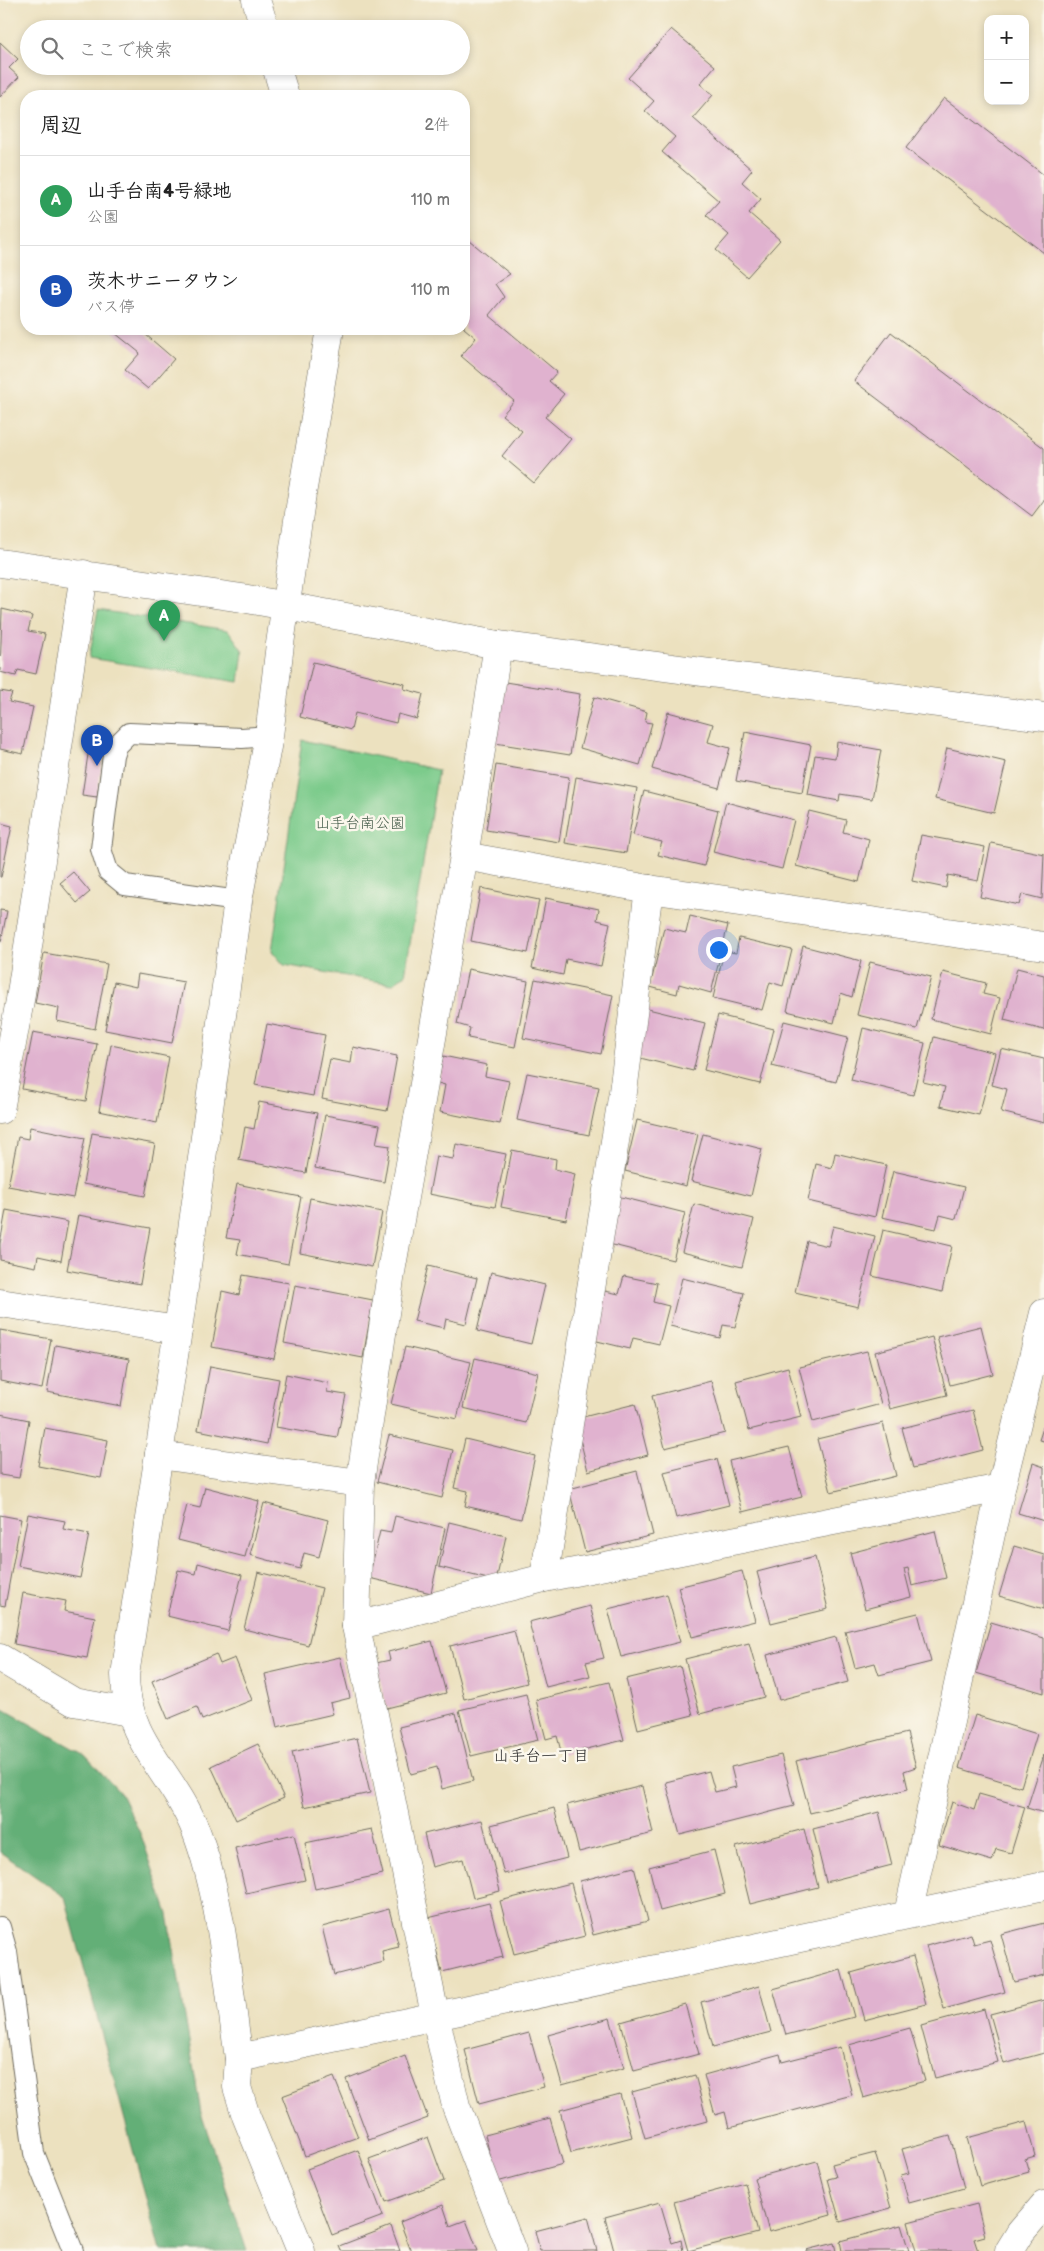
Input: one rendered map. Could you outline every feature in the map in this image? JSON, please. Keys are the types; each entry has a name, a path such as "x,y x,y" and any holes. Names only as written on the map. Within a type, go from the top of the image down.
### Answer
{"street":[{"path":"256,0 262,20"},
{"path":"279,75 283,90"},
{"path":"301,2251 237,2087 239,2058 215,1901 207,1864 186,1808 145,1745 129,1712 125,1694 125,1675 178,1330 238,901 269,736 301,500 329,335"},
{"path":"0,563 84,574 286,606 498,646 1044,717"},
{"path":"0,1110 10,999 84,574"},
{"path":"498,646 464,856 392,1266 360,1483 356,1626 435,2015 456,2106 512,2251"},
{"path":"464,856 649,889 1044,946"},
{"path":"544,1578 622,1092 649,889"},
{"path":"0,1303 178,1330"},
{"path":"908,1914 1001,1488 1044,1313"},
{"path":"159,1454 360,1483"},
{"path":"356,1626 544,1578 1001,1488"},
{"path":"0,1658 74,1702 129,1712"},
{"path":"239,2058 1044,1886"},
{"path":"1009,2251 1020,2232 1044,2205"}],"lane":[{"path":"238,901 125,885 108,871 101,849 113,755 116,746 129,733 242,738 269,736"},
{"path":"0,1927 7,1952 34,2153 73,2251"}],"green space":[{"path":"98,610 228,630 243,651 239,682 89,658"},
{"name":"山手台南公園","path":"302,740 438,770 405,975 392,984 284,965 272,951"},
{"path":"0,1707 85,1755 121,1794 141,1835 168,1914 201,2113 247,2251 160,2251 65,1897 0,1852"}],"building":[{"path":"671,29 715,66 700,84 713,95 693,118 752,170 742,182 761,199 749,213 780,240 747,277 716,250 729,235 706,215 719,201 662,152 675,137 645,111 654,101 628,78"},
{"path":"0,42 18,59 9,68 19,77 0,97"},
{"path":"944,98 1044,175 1044,253 906,148"},
{"path":"470,241 510,274 495,284 504,297 489,315 557,372 549,381 564,394 545,417 571,439 534,483 502,456 522,431 502,415 514,401 461,356 476,338 470,333"},
{"path":"891,332 1044,448 1044,500 1032,516 854,381"},
{"path":"118,335 146,335 174,359 148,389 125,370 140,353"},
{"path":"2,609 32,616 28,631 45,634 36,674 18,670 16,676 0,672"},
{"path":"313,662 405,684 404,689 423,694 417,719 398,714 396,723 355,713 351,730 300,717"},
{"path":"505,682 580,694 570,755 495,743"},
{"path":"0,691 12,693 9,702 33,707 23,754 0,749"},
{"path":"594,697 647,712 645,722 652,723 640,765 580,748"},
{"path":"668,712 713,724 708,742 730,748 719,788 652,769"},
{"path":"745,732 811,745 802,793 736,781"},
{"path":"90,741 105,743 97,797 82,795"},
{"path":"837,742 881,750 872,799 840,794 839,801 808,795 815,755 835,758"},
{"path":"947,748 1006,762 994,813 935,799"},
{"path":"496,765 569,777 559,842 486,830"},
{"path":"576,777 637,788 626,853 565,843"},
{"path":"644,791 718,810 704,866 658,855 662,842 633,835"},
{"path":"726,802 794,820 782,869 713,852"},
{"path":"809,811 846,820 843,832 869,839 859,882 796,866"},
{"path":"0,823 12,826 1,877 0,877"},
{"path":"921,835 985,847 978,881 948,875 946,888 912,881"},
{"path":"991,843 1044,854 1042,899 1022,894 1019,905 980,897"},
{"path":"73,872 90,892 77,903 60,883"},
{"path":"481,888 539,900 528,953 471,941"},
{"path":"546,898 599,909 597,920 610,923 601,966 566,959 563,975 532,968"},
{"path":"0,910 7,911 1,942 0,942"},
{"path":"690,916 728,925 711,993 679,984 677,994 650,987 664,928 686,933"},
{"path":"739,938 792,950 783,986 770,982 762,1010 713,998 724,951 736,953"},
{"path":"803,946 861,961 852,997 841,993 834,1023 787,1011"},
{"path":"44,953 107,964 95,1029 57,1021 59,1008 35,1003"},
{"path":"870,962 931,977 917,1029 857,1015"},
{"path":"1017,968 1044,975 1044,1030 1004,1020"},
{"path":"468,969 528,981 515,1047 468,1038 470,1028 457,1024"},
{"path":"943,972 986,983 983,994 1000,998 991,1034 931,1019"},
{"path":"138,974 184,982 172,1043 105,1030 114,982 136,987"},
{"path":"535,979 613,995 601,1054 523,1038"},
{"path":"644,1008 705,1023 693,1071 632,1056"},
{"path":"718,1015 774,1029 760,1084 704,1070"},
{"path":"784,1021 848,1037 836,1082 772,1066"},
{"path":"267,1024 325,1035 313,1096 255,1085"},
{"path":"863,1028 925,1043 913,1095 851,1080"},
{"path":"33,1032 97,1044 86,1101 22,1089"},
{"path":"934,1037 995,1053 979,1115 940,1106 945,1087 923,1082"},
{"path":"111,1045 169,1057 157,1123 99,1111"},
{"path":"353,1047 397,1056 387,1111 322,1099 330,1059 351,1063"},
{"path":"1001,1049 1044,1059 1044,1123 1001,1112 1007,1089 992,1085"},
{"path":"443,1056 487,1065 485,1076 509,1081 500,1124 440,1112 445,1085 438,1083"},
{"path":"527,1073 599,1087 589,1135 517,1120"},
{"path":"259,1102 317,1113 306,1173 239,1160 245,1127 254,1129"},
{"path":"325,1115 380,1125 376,1144 390,1146 384,1182 315,1168"},
{"path":"637,1120 698,1134 686,1186 625,1171"},
{"path":"30,1127 85,1138 73,1198 8,1186 18,1137 28,1139"},
{"path":"92,1133 155,1144 145,1196 83,1184"},
{"path":"703,1134 762,1149 751,1196 691,1181"},
{"path":"456,1144 506,1154 495,1207 429,1194 436,1156 453,1159"},
{"path":"512,1150 556,1159 555,1169 575,1174 566,1220 501,1207"},
{"path":"835,1153 886,1165 875,1217 808,1201 816,1164 832,1168"},
{"path":"893,1171 964,1187 956,1219 940,1215 936,1229 882,1217"},
{"path":"237,1184 301,1197 288,1264 237,1254 240,1240 226,1238"},
{"path":"617,1196 685,1213 673,1260 605,1243"},
{"path":"310,1198 382,1212 372,1267 300,1253"},
{"path":"694,1204 754,1219 742,1267 682,1252"},
{"path":"6,1210 68,1222 61,1261 38,1256 36,1267 0,1260 0,1244"},
{"path":"78,1215 150,1228 140,1284 67,1270"},
{"path":"833,1226 875,1236 858,1307 795,1292 807,1241 828,1246"},
{"path":"883,1230 952,1246 942,1292 872,1276"},
{"path":"428,1266 477,1278 466,1324 446,1319 444,1328 414,1321"},
{"path":"491,1272 545,1285 531,1344 477,1331"},
{"path":"243,1275 289,1283 274,1359 212,1347 222,1291 239,1295"},
{"path":"624,1276 657,1283 653,1302 669,1306 659,1344 633,1338 630,1349 593,1340 605,1291 619,1294"},
{"path":"682,1278 744,1293 735,1327 723,1325 720,1338 670,1326"},
{"path":"295,1285 373,1300 363,1358 284,1343"},
{"path":"981,1326 993,1374 950,1385 937,1337"},
{"path":"0,1330 51,1339 42,1389 0,1381"},
{"path":"932,1337 947,1395 890,1409 875,1352"},
{"path":"55,1345 129,1359 121,1406 47,1392"},
{"path":"405,1347 471,1362 457,1419 391,1404"},
{"path":"867,1351 881,1404 813,1422 799,1367"},
{"path":"475,1358 538,1373 526,1423 463,1408"},
{"path":"210,1366 279,1379 267,1444 198,1430"},
{"path":"788,1367 801,1417 749,1430 736,1381"},
{"path":"286,1374 328,1383 327,1392 346,1395 337,1438 276,1427"},
{"path":"711,1381 725,1433 665,1448 652,1396"},
{"path":"635,1404 648,1455 588,1471 575,1419"},
{"path":"973,1410 983,1450 913,1468 902,1428"},
{"path":"0,1414 29,1420 19,1478 0,1475"},
{"path":"883,1423 896,1476 831,1492 817,1439"},
{"path":"1044,1425 1044,1441 1039,1440"},
{"path":"45,1428 108,1440 101,1478 38,1466"},
{"path":"389,1435 453,1450 442,1498 377,1482"},
{"path":"465,1439 535,1456 521,1519 465,1506 468,1491 454,1488"},
{"path":"789,1447 802,1497 742,1512 729,1461"},
{"path":"717,1459 729,1505 676,1518 664,1472"},
{"path":"1033,1463 1044,1467 1044,1521 1018,1513"},
{"path":"637,1471 653,1535 585,1552 569,1489"},
{"path":"205,1487 259,1501 245,1557 178,1540 187,1505 200,1508"},
{"path":"264,1503 328,1520 319,1557 304,1553 300,1569 250,1555"},
{"path":"28,1514 65,1521 63,1529 89,1534 80,1578 18,1566"},
{"path":"0,1515 21,1519 5,1606 0,1605"},
{"path":"395,1516 445,1528 431,1593 369,1578 380,1531 391,1533"},
{"path":"449,1522 506,1536 496,1581 439,1567"},
{"path":"935,1531 946,1578 912,1586 908,1568 904,1569 911,1597 865,1609 850,1553"},
{"path":"1014,1546 1044,1555 1044,1609 999,1596"},
{"path":"815,1557 828,1609 771,1623 757,1572"},
{"path":"198,1563 242,1575 228,1631 167,1616 178,1570 196,1574"},
{"path":"742,1571 755,1621 692,1637 678,1587"},
{"path":"258,1572 322,1588 308,1645 244,1629"},
{"path":"23,1593 66,1601 64,1611 95,1617 87,1658 14,1644"},
{"path":"667,1594 680,1642 621,1657 608,1609"},
{"path":"590,1606 604,1658 586,1662 590,1676 546,1687 529,1622"},
{"path":"918,1613 931,1662 879,1675 875,1663 855,1668 845,1631"},
{"path":"991,1622 1044,1638 1044,1693 976,1673"},
{"path":"514,1630 527,1683 464,1699 450,1646"},
{"path":"836,1637 848,1682 779,1700 767,1655"},
{"path":"432,1641 446,1693 387,1708 376,1663 390,1660 388,1652"},
{"path":"749,1643 764,1697 700,1714 685,1659"},
{"path":"216,1654 220,1664 235,1658 252,1700 202,1720 197,1707 168,1719 152,1681"},
{"path":"340,1657 350,1698 330,1703 333,1714 277,1727 265,1674"},
{"path":"680,1666 693,1715 638,1729 626,1679"},
{"path":"609,1682 624,1740 562,1755 557,1736 546,1739 536,1700"},
{"path":"526,1694 538,1740 471,1756 459,1710"},
{"path":"456,1713 473,1781 442,1789 437,1767 411,1774 399,1727"},
{"path":"975,1715 1037,1734 1021,1787 959,1768"},
{"path":"907,1733 916,1767 904,1771 908,1789 810,1813 796,1761"},
{"path":"357,1738 370,1793 304,1807 292,1752"},
{"path":"258,1744 284,1798 236,1820 211,1766"},
{"path":"781,1755 794,1806 680,1835 666,1782 709,1771 715,1792 736,1787 731,1767"},
{"path":"1044,1755 1044,1813 1027,1808"},
{"path":"642,1786 653,1833 579,1852 567,1805"},
{"path":"979,1794 1025,1807 1011,1853 996,1849 992,1861 939,1845 952,1802 974,1810"},
{"path":"554,1808 567,1858 504,1874 491,1825"},
{"path":"879,1812 892,1865 826,1882 813,1829"},
{"path":"482,1820 500,1891 473,1898 463,1859 432,1867 424,1834"},
{"path":"372,1829 383,1874 315,1889 305,1843"},
{"path":"804,1829 818,1887 750,1904 736,1847"},
{"path":"294,1834 305,1880 246,1893 235,1848"},
{"path":"714,1850 725,1894 660,1911 649,1867"},
{"path":"634,1867 648,1921 593,1935 580,1881"},
{"path":"571,1883 585,1936 514,1954 500,1901"},
{"path":"489,1903 503,1957 442,1972 428,1918"},
{"path":"389,1909 399,1947 382,1951 384,1962 334,1975 322,1927"},
{"path":"1044,1923 1044,1975 1014,1982 1001,1934"},
{"path":"971,1934 974,1944 990,1940 1005,1992 944,2009 926,1946"},
{"path":"913,1956 926,2004 864,2020 851,1973"},
{"path":"841,1970 854,2017 786,2035 773,1989"},
{"path":"759,1986 771,2032 713,2047 701,2002"},
{"path":"1044,2000 1044,2053 1004,2064 990,2014"},
{"path":"685,2004 699,2054 634,2071 621,2022"},
{"path":"984,2009 998,2062 935,2078 921,2026"},
{"path":"610,2018 624,2068 562,2085 548,2035"},
{"path":"910,2028 925,2081 863,2098 849,2045"},
{"path":"529,2033 544,2087 479,2104 465,2050"},
{"path":"840,2047 852,2095 729,2128 725,2112 715,2115 704,2075 780,2054 782,2062"},
{"path":"405,2056 428,2118 369,2140 346,2079"},
{"path":"695,2075 707,2121 645,2138 632,2092"},
{"path":"334,2077 358,2137 305,2156 282,2096"},
{"path":"620,2094 632,2137 571,2153 560,2110"},
{"path":"550,2118 563,2164 497,2182 485,2135"},
{"path":"1026,2122 1035,2156 1025,2159 1029,2172 980,2186 967,2138"},
{"path":"950,2136 964,2188 909,2203 901,2175 909,2173 902,2149"},
{"path":"428,2137 444,2181 386,2202 369,2159"},
{"path":"358,2150 383,2216 332,2235 307,2169"},
{"path":"875,2153 891,2208 840,2222 828,2179 836,2177 832,2164"},
{"path":"817,2161 831,2215 769,2232 754,2178"},
{"path":"745,2183 758,2233 688,2251 674,2202"},
{"path":"660,2202 672,2243 681,2240 683,2251 614,2251 605,2217"},
{"path":"977,2204 985,2236 974,2239 978,2251 916,2251 908,2222"},
{"path":"443,2205 450,2226 466,2220 478,2251 411,2251 400,2222"},
{"path":"588,2217 597,2251 540,2251 535,2231"},
{"path":"901,2225 909,2251 842,2251 840,2241"},
{"path":"391,2226 400,2251 341,2251 339,2246"},
{"path":"834,2243 836,2251 806,2251 806,2250"}],"place":[{"name":"山手台南4号緑地","path":"164,641"},
{"name":"茨木サニータウン","path":"97,766"}],"district":[{"name":"山手台一丁目","path":"541,1755"}]}
